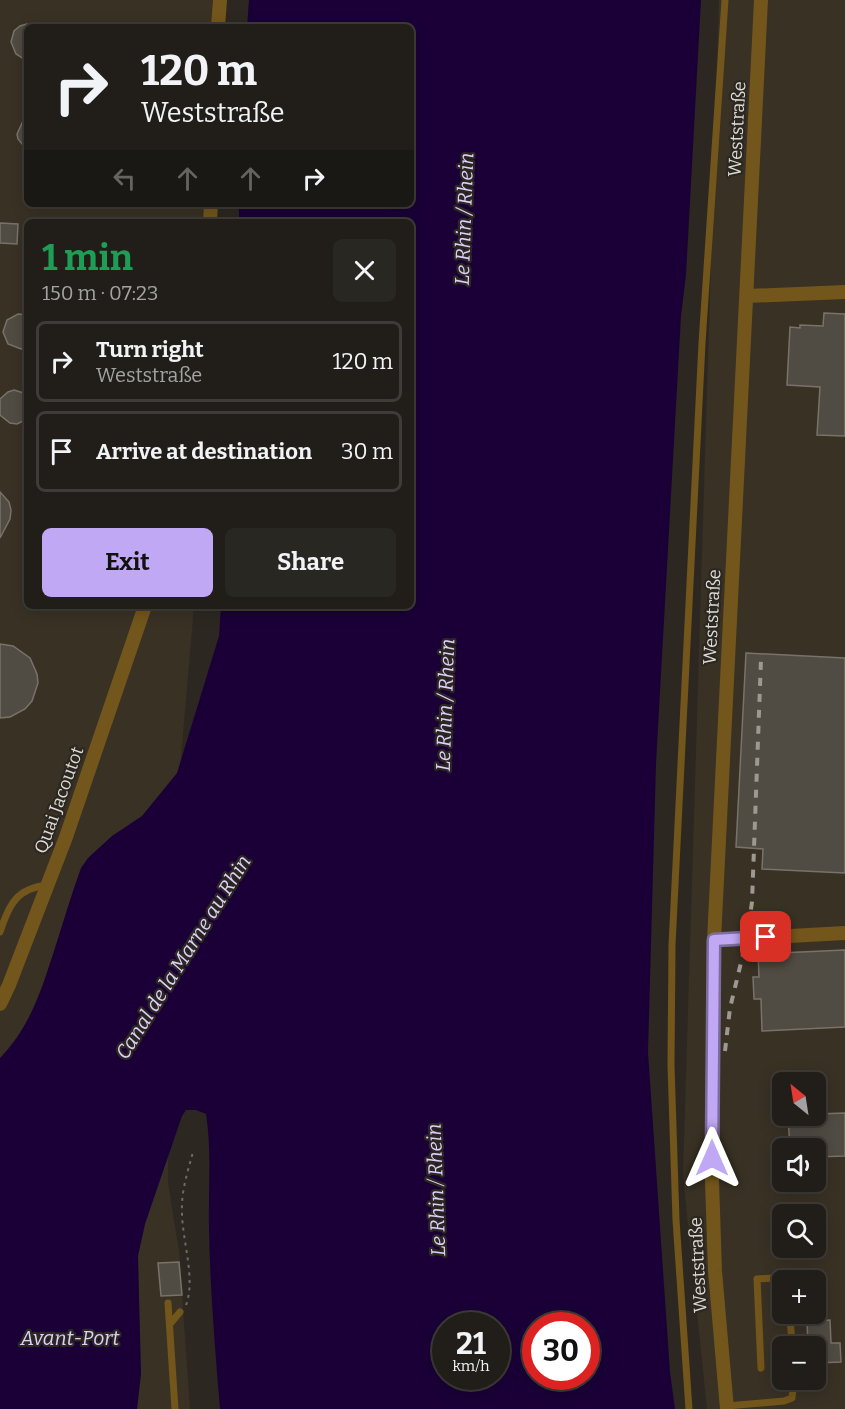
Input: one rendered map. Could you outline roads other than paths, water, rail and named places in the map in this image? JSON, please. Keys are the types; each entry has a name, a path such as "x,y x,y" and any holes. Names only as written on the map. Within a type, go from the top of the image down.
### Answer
{"street":[{"path":"218,24 219,0"},
{"name":"Weststraße","path":"727,1407 715,1271 713,1204 714,940 761,0"},
{"path":"747,296 836,290"},
{"name":"Quai Jacoutot","path":"0,1004 48,885 85,784 144,609"},
{"path":"714,940 845,933"}],"lane":[{"path":"688,1409 676,1220 671,1065 672,945 702,343 725,0"},
{"path":"0,932 16,896 31,887 48,885"},
{"path":"761,1368 757,1279 772,1278"},
{"path":"168,1303 176,1409"},
{"path":"170,1324 180,1312"},
{"path":"727,1407 784,1401 792,1398 793,1390"}],"water":[{"path":"249,0 701,0 656,764 648,1052 670,1372 675,1409 220,1409 210,1274 208,1128 206,1114 196,1110 186,1110 145,1224 138,1256 141,1374 137,1409 0,1409 0,1058 19,1034 33,1008 81,868 88,858 112,836 142,816 177,773 219,636 221,609 414,609 414,219 239,219 239,207 414,207 414,24 247,24"}],"railway":[{"path":"725,1051 730,1008 747,938 752,902 761,659"}],"water label":[{"name":"Le Rhin / Rhein","path":"464,219"},
{"name":"Le Rhin / Rhein","path":"445,705"},
{"name":"Canal de la Marne au Rhin","path":"183,957"},
{"name":"Le Rhin / Rhein","path":"436,1190"},
{"name":"Avant-Port","path":"70,1338"}]}
